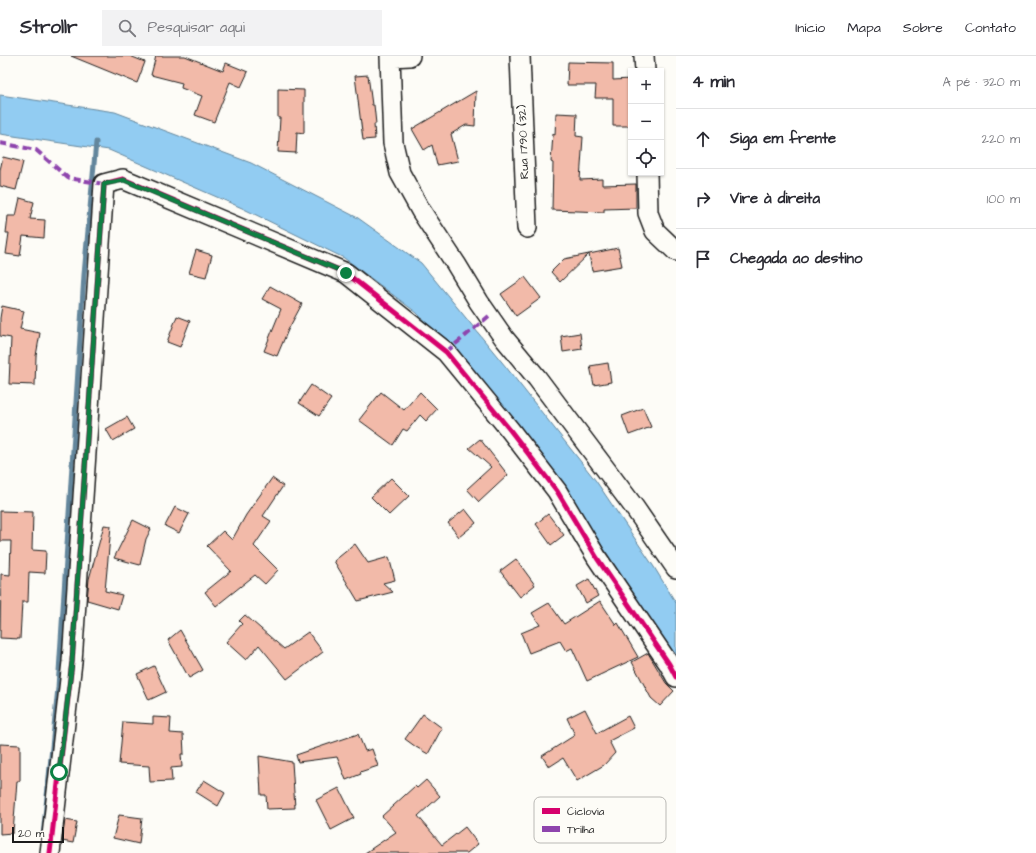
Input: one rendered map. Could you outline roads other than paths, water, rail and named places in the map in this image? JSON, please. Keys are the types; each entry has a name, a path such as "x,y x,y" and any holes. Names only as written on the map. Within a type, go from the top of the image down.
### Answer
{"street":[{"path":"410,56 390,57 393,143 400,173 421,211 479,302 504,338 537,378 634,507 676,568"},
{"name":"Rua 1790 (32)","path":"520,56 527,228"},
{"path":"644,56 645,68"},
{"path":"647,176 648,213 655,231 676,251"},
{"path":"50,853 72,662 104,184 124,180 346,273 446,352 510,430 557,491 597,558 669,664 676,677"}],"water":[{"path":"0,95 115,112 251,163 358,218 421,263 596,481 654,567 676,603 676,659 563,486 497,402 417,313 344,258 242,208 109,150 0,134"}],"waterway":[{"path":"43,836 58,688 84,275 96,142"}]}
